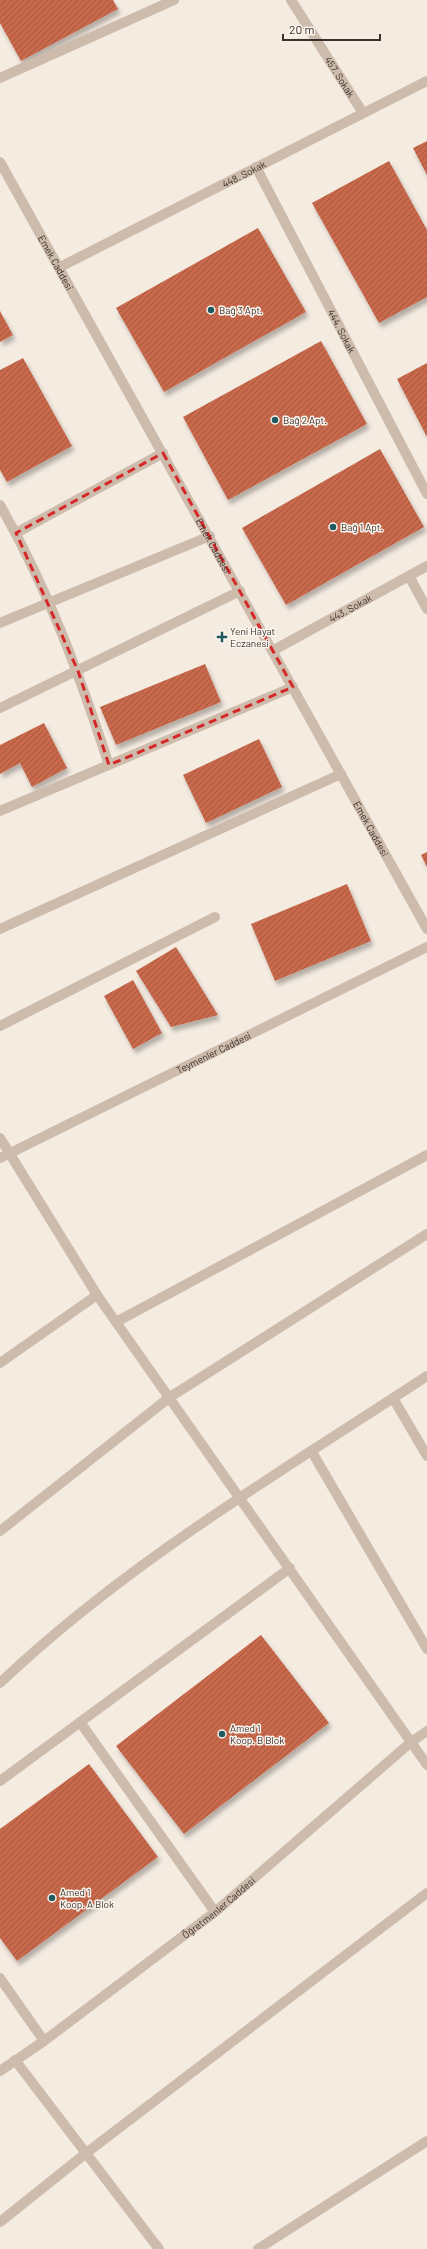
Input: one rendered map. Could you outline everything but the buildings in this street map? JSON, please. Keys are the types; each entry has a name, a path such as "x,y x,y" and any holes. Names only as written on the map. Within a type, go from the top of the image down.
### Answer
{"street":[{"path":"0,78 174,0"},
{"name":"457. Sokak","path":"291,0 363,113"},
{"name":"448. Sokak","path":"60,267 427,81"},
{"name":"Emek Caddesi","path":"0,162 274,650 427,929"},
{"name":"444. Sokak","path":"256,167 427,494"},
{"path":"16,533 163,453"},
{"path":"0,505 16,533 49,602 78,671 109,765"},
{"path":"0,623 210,536"},
{"name":"443. Sokak","path":"274,650 427,566"},
{"path":"409,576 427,609"},
{"path":"0,708 240,591"},
{"path":"0,811 293,687"},
{"path":"0,928 341,774"},
{"path":"0,1026 215,918"},
{"name":"Teymenler Caddesi","path":"4,1156 427,947"},
{"path":"0,1138 4,1156 97,1295 290,1568 410,1743 427,1765"},
{"path":"116,1322 427,1155"},
{"path":"0,1531 170,1398 427,1234"},
{"path":"0,1363 97,1295"},
{"path":"0,1683 44,1641 131,1572 427,1376"},
{"path":"393,1398 427,1456"},
{"path":"312,1452 427,1649"},
{"path":"0,1781 290,1568"},
{"path":"80,1722 215,1912"},
{"name":"Öğretmenler Caddesi","path":"0,2071 44,2041 215,1912 410,1743 427,1731"},
{"path":"0,2222 85,2154 427,1894"},
{"path":"0,1978 44,2041"},
{"path":"15,2060 85,2154 160,2249"},
{"path":"258,2249 427,2141"}],"highlighted area":[{"path":"163,453 293,687 109,765 78,671 16,533"}],"place":[{"name":"Bağ 3 Apt.","path":"211,310"},
{"name":"Bağ 2 Apt.","path":"275,420"},
{"name":"Bağ 1 Apt.","path":"333,527"},
{"name":"Yeni Hayat Eczanesi","path":"222,637"},
{"name":"Amed 1 Koop. B Blok","path":"222,1734"},
{"name":"Amed 1 Koop. A Blok","path":"52,1898"}]}
